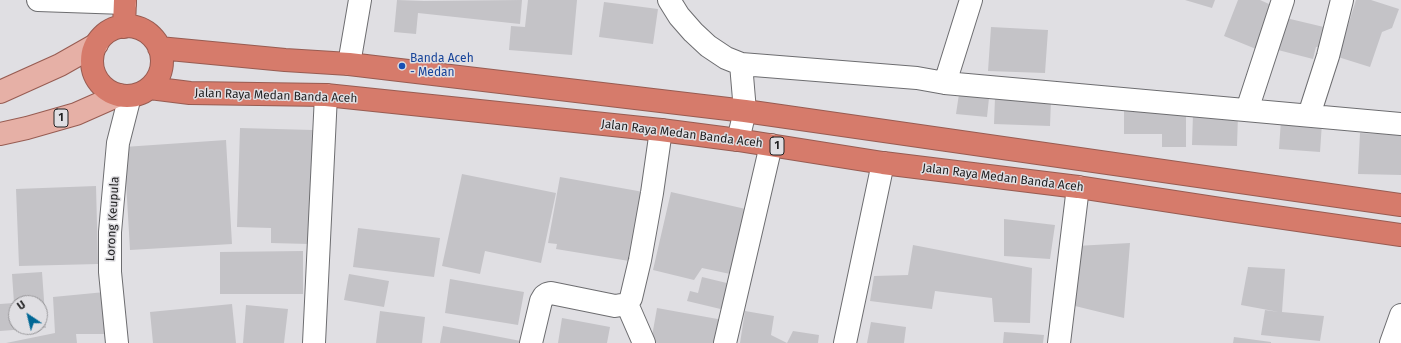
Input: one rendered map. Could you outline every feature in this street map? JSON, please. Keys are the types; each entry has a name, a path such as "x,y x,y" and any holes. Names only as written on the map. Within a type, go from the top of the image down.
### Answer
{"highway":[{"path":"124,27 125,2"},
{"path":"124,27 146,31 154,39 159,48 162,58 162,69 150,88 141,94 125,96 109,91 101,84 95,75 92,64 93,53 97,44 104,35 114,29 124,27"},
{"path":"159,48 285,60 349,64 745,111 1401,205"},
{"name":"Jalan Raya Medan Banda Aceh","path":"150,88 190,94 326,95 661,130 738,140 883,163 1078,187 1401,235"}],"main road":[{"path":"0,92 60,65 97,44"},
{"name":"1","path":"0,134 76,114 125,96"}],"street":[{"path":"38,0 125,2"},
{"path":"349,64 360,0"},
{"path":"669,0 679,16 708,46 726,58 740,64 917,78 945,82 1401,124"},
{"path":"945,82 971,0"},
{"path":"1247,110 1283,0"},
{"path":"1309,115 1328,56 1342,0"},
{"path":"738,140 745,111 740,64"},
{"path":"314,343 326,95"},
{"name":"Lorong Keupula","path":"117,343 110,272 110,232 118,143 125,96"},
{"path":"531,343 541,301 547,294 551,293 615,306 627,304 631,298 640,260 652,193 661,130"},
{"path":"725,343 771,146"},
{"path":"845,343 883,163"},
{"path":"1059,343 1078,187"},
{"path":"627,304 644,343"},
{"path":"1391,343 1401,315"}],"building":[{"path":"397,0 522,0 520,24 418,13 416,34 394,32"},
{"path":"528,0 577,0 572,55 509,50 511,26 525,27"},
{"path":"1185,0 1215,0 1212,8"},
{"path":"1238,0 1260,0 1278,8 1261,51 1224,36"},
{"path":"1356,0 1371,0 1399,9 1392,28 1382,32 1370,67 1338,57"},
{"path":"604,2 658,9 653,44 599,37"},
{"path":"1286,18 1328,28 1330,46 1316,47 1313,59 1278,50"},
{"path":"991,27 1048,30 1045,73 988,71"},
{"path":"959,94 989,98 987,117 956,114"},
{"path":"995,98 1051,100 1050,126 994,124"},
{"path":"1124,107 1186,107 1186,147 1162,147 1162,134 1124,134"},
{"path":"1193,114 1238,115 1237,146 1192,145"},
{"path":"1281,120 1322,123 1320,152 1279,149"},
{"path":"240,128 313,130 309,244 271,243 271,228 237,227"},
{"path":"1360,133 1401,135 1401,175 1358,174"},
{"path":"226,140 232,244 130,250 124,147"},
{"path":"462,174 556,193 541,263 485,251 480,274 442,266"},
{"path":"560,177 649,193 629,261 556,249 557,244 548,243"},
{"path":"96,186 98,264 19,266 16,189"},
{"path":"671,192 750,210 735,275 702,268 694,280 653,270"},
{"path":"1004,219 1055,225 1050,259 1004,256"},
{"path":"358,228 440,238 434,277 353,267"},
{"path":"1130,243 1124,318 1071,305 1076,246"},
{"path":"913,245 1032,268 1030,323 994,322 992,298 935,291 932,309 870,301 874,276 908,275"},
{"path":"303,251 303,294 220,294 220,252"},
{"path":"1248,267 1285,269 1282,312 1324,316 1320,341 1261,335 1265,310 1279,312 1241,305"},
{"path":"42,272 44,295 13,295 12,274"},
{"path":"349,274 389,281 384,307 344,300"},
{"path":"702,277 735,285 729,311 687,301 690,291 698,293"},
{"path":"450,279 524,292 518,325 445,313"},
{"path":"105,292 107,334 76,334 77,343 6,343 55,333 53,297"},
{"path":"8,303 8,330 0,331 0,304"},
{"path":"232,304 236,343 153,343 150,312"},
{"path":"246,305 288,309 284,343 243,343"},
{"path":"657,308 723,320 719,343 651,342"},
{"path":"380,311 425,317 422,343 376,343"},
{"path":"745,311 774,316 771,335 787,343 740,343"},
{"path":"562,318 610,327 607,343 558,343"},
{"path":"871,322 906,327 904,343 867,343"},
{"path":"443,326 526,342 526,343 440,343"},
{"path":"793,331 819,335 818,343 787,343"},
{"path":"1004,332 1044,335 1043,343 1003,343"},
{"path":"1234,337 1271,342 1271,343 1233,343"}],"place":[{"name":"Banda Aceh - Medan","path":"402,66"}]}
